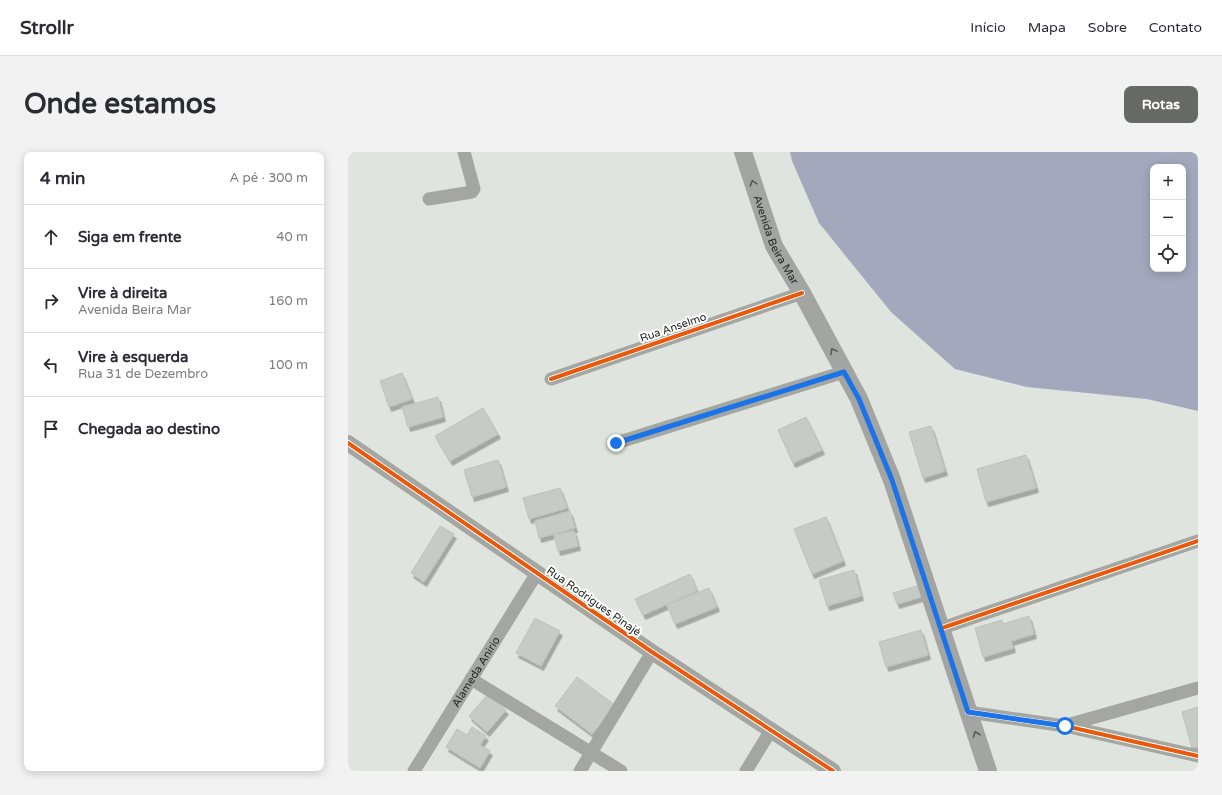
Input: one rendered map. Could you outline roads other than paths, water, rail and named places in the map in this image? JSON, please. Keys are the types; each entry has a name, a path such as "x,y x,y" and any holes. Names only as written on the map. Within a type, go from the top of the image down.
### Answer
{"main road":[{"name":"Avenida Beira Mar","path":"743,152 774,246 802,293 859,399 892,480 988,771"}],"street":[{"path":"429,199 472,192 474,189 474,183 464,152"},
{"name":"Rua Anselmo","path":"551,379 802,293"},
{"path":"616,443 844,372"},
{"name":"Rua Rodrigues Pinajé","path":"348,443 652,652 833,771"},
{"path":"942,628 1198,542"},
{"name":"Alameda Anirio","path":"414,771 537,573"},
{"path":"580,771 652,652"},
{"path":"471,679 621,771"},
{"path":"1065,726 1198,688"},
{"path":"968,712 1065,726 1198,756"},
{"path":"746,771 771,730"}],"water":[{"path":"790,152 1198,152 1198,411 1147,399 1027,387 955,369 891,312 819,223 792,161"}]}
